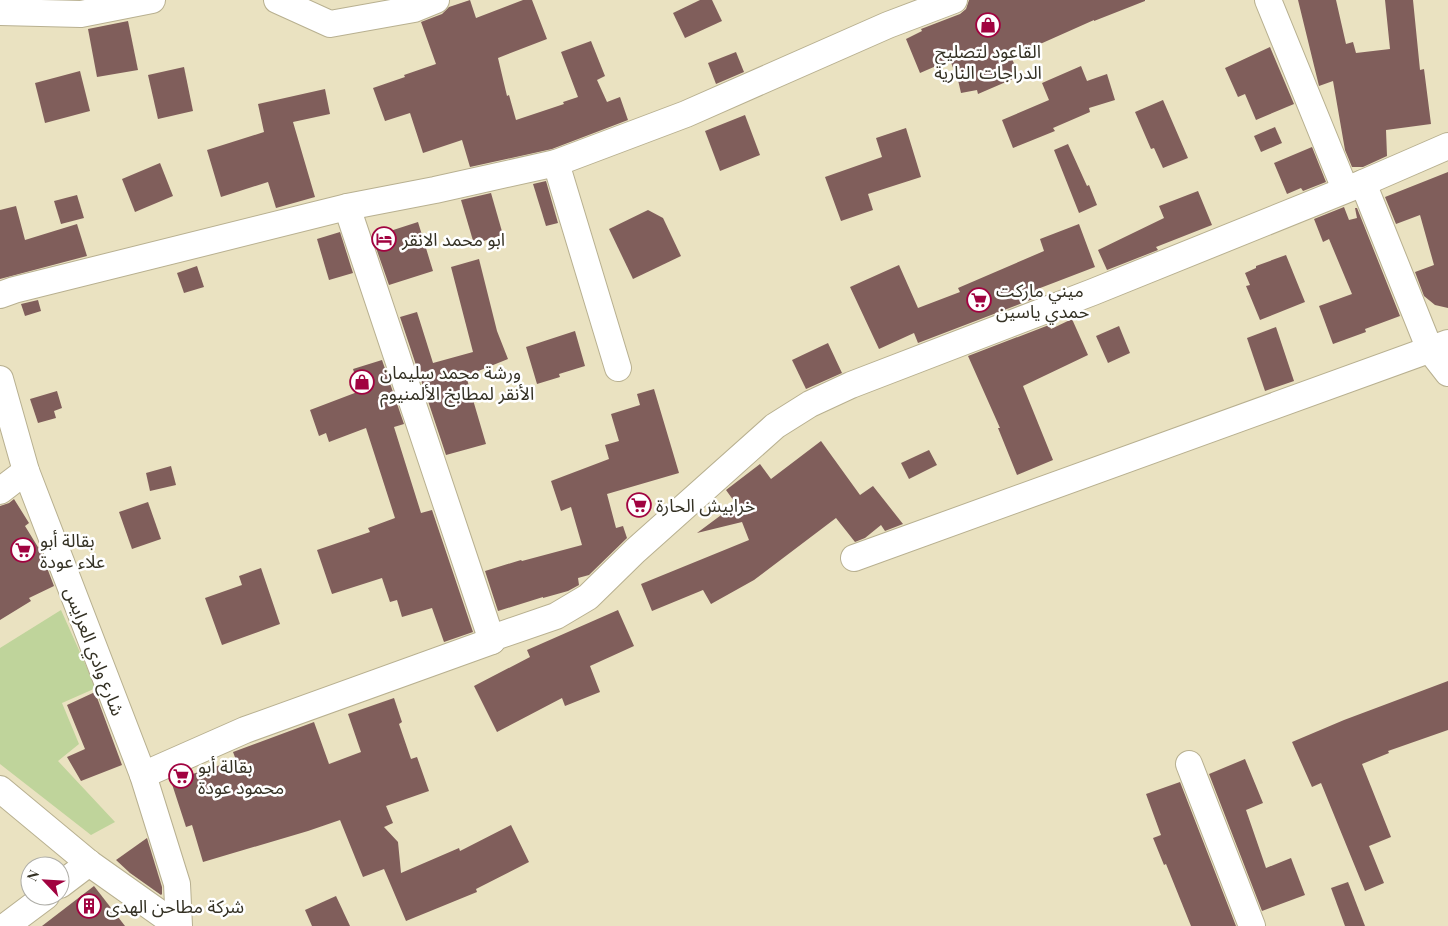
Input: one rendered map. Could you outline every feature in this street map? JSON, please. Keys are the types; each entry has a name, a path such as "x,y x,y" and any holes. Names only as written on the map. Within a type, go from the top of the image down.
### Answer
{"street":[{"path":"0,12 81,14 152,0"},
{"path":"277,0 330,24 414,9 436,0"},
{"path":"0,295 347,207 556,163 686,114 888,24 954,0"},
{"path":"1268,0 1354,186 1439,346 1448,373"},
{"path":"143,775 245,730 556,616 588,597 636,551 775,426 810,404 851,385 1093,292 1448,146"},
{"path":"556,163 618,368"},
{"path":"347,207 492,641"},
{"path":"854,558 1439,346"},
{"name":"شارع وادي العرايس","path":"0,379 26,471 143,775 177,884 178,926"},
{"path":"0,491 26,471"},
{"path":"1189,764 1252,926"},
{"path":"6,802 178,926"},
{"path":"70,877 89,862"},
{"path":"6,926 33,906"}],"green space":[{"path":"61,610 96,688 62,703 79,744 58,761 115,822 91,835 0,764 0,648"}],"building":[{"path":"470,0 476,18 523,0 532,0 547,39 498,58 507,96 509,95 516,120 564,104 563,102 578,97 561,52 591,41 605,76 597,80 607,102 620,97 628,120 552,149 470,167 462,140 423,153 410,113 385,121 373,88 436,64 421,22 442,14 449,7"},
{"path":"700,0 712,0 722,21 685,38 673,13"},
{"path":"969,0 1145,1 1094,20 1011,57 1020,76 978,94 977,90 961,93 950,60 920,73 906,39 922,31 921,29 960,14 966,9"},
{"path":"1298,0 1336,0 1346,44 1353,42 1356,53 1390,49 1385,0 1413,0 1420,70 1424,69 1431,124 1386,130 1387,156 1363,167 1352,167 1345,150 1333,81 1319,86"},
{"path":"128,21 138,70 97,77 88,29"},
{"path":"1270,47 1294,104 1256,120 1245,94 1238,97 1225,68"},
{"path":"736,52 744,72 716,84 708,63"},
{"path":"1081,66 1087,81 1107,74 1115,100 1089,108 1090,112 1053,128 1055,131 1013,148 1002,120 1049,100 1042,83"},
{"path":"184,67 193,111 158,119 148,75"},
{"path":"80,71 90,111 45,123 35,83"},
{"path":"325,89 330,114 293,122 315,197 276,208 268,182 221,197 207,150 264,132 258,104"},
{"path":"1163,100 1188,158 1163,168 1154,148 1151,149 1135,112"},
{"path":"745,115 760,155 720,171 705,131"},
{"path":"1275,127 1282,143 1261,152 1254,136"},
{"path":"906,128 921,177 868,194 873,210 841,221 825,177 882,157 876,138"},
{"path":"1068,144 1097,205 1079,213 1054,150"},
{"path":"1312,147 1326,182 1303,191 1301,188 1287,194 1274,163"},
{"path":"160,163 173,196 135,212 122,179"},
{"path":"1448,172 1448,308 1435,305 1424,296 1415,272 1434,265 1420,215 1396,224 1385,197"},
{"path":"546,181 558,223 546,226 533,184"},
{"path":"1198,191 1212,225 1156,247 1158,250 1107,270 1098,250 1164,218 1159,206"},
{"path":"491,193 503,235 474,244 461,200"},
{"path":"77,195 84,218 61,224 54,201"},
{"path":"16,206 25,240 77,224 87,256 0,279 0,210"},
{"path":"1344,207 1349,220 1357,218 1355,208 1357,208 1400,316 1365,329 1366,332 1333,344 1319,306 1352,294 1329,239 1323,242 1314,219"},
{"path":"648,210 663,218 681,256 633,279 609,229"},
{"path":"418,222 433,271 389,285 375,245 390,241 387,232"},
{"path":"1079,224 1095,267 1035,290 1038,297 918,343 914,333 879,349 850,287 899,265 918,308 960,292 958,288 1044,251 1040,239"},
{"path":"340,232 353,273 329,280 317,239"},
{"path":"1286,255 1305,302 1260,320 1246,286 1250,285 1245,273 1256,268 1256,266"},
{"path":"479,259 497,331 508,359 466,376 486,444 446,455 400,317 417,312 433,363 473,352 451,267"},
{"path":"197,266 204,287 184,293 177,273"},
{"path":"38,300 41,311 25,316 21,304"},
{"path":"1072,319 1088,355 1023,386 1053,460 1017,475 998,428 1000,428 968,356 1049,325 1051,329"},
{"path":"1119,326 1130,353 1108,363 1096,336"},
{"path":"1276,327 1294,381 1265,391 1247,338"},
{"path":"575,331 585,366 559,374 560,377 537,384 526,347"},
{"path":"828,343 842,373 806,389 792,360"},
{"path":"382,360 404,424 394,427 421,513 432,510 473,632 444,642 432,608 402,617 397,600 390,602 382,578 332,594 317,550 370,532 368,528 395,518 366,428 329,442 326,433 319,436 310,410 360,391 353,369"},
{"path":"654,389 679,473 607,494 616,528 623,526 627,538 589,575 578,578 579,585 568,591 498,611 485,571 582,545 571,507 561,511 551,481 609,459 605,445 619,441 611,414 640,405 637,394"},
{"path":"57,391 62,408 54,411 56,418 38,423 30,399"},
{"path":"821,441 860,495 873,486 903,524 885,531 881,525 865,538 855,542 836,518 754,580 711,604 703,590 652,611 641,584 749,540 742,522 697,533 736,504 726,490 760,464 771,479"},
{"path":"929,450 937,465 909,479 901,463"},
{"path":"171,466 176,485 150,491 146,473"},
{"path":"14,499 29,523 25,526 41,552 54,586 29,598 31,601 0,620 0,506"},
{"path":"148,502 161,539 132,549 119,512"},
{"path":"261,568 280,624 222,645 205,598 242,585 239,576"},
{"path":"618,610 634,646 590,666 600,692 565,706 562,698 497,732 474,686 530,657 527,650"},
{"path":"1448,681 1448,730 1388,751 1389,753 1362,764 1391,837 1369,846 1384,883 1365,891 1321,783 1312,787 1292,742 1344,720"},
{"path":"95,692 122,765 81,781 67,757 85,749 67,705"},
{"path":"394,698 402,722 399,724 411,759 417,757 429,791 386,806 393,823 384,827 398,842 401,873 459,848 460,851 511,825 529,862 476,889 477,892 406,921 384,869 363,877 340,820 203,862 192,825 186,827 171,781 236,760 233,752 314,722 329,764 361,752 348,714"},
{"path":"1245,759 1263,803 1246,810 1266,868 1291,858 1305,895 1262,911 1209,774"},
{"path":"1180,782 1236,926 1191,926 1166,864 1164,865 1153,838 1161,835 1146,794"},
{"path":"147,838 162,887 161,895 130,873 116,860"},
{"path":"1348,882 1365,926 1345,926 1331,888"},
{"name":"شركة مطاحن الهدى","path":"94,886 125,926 42,926"},
{"path":"336,896 350,926 312,926 305,910"}],"place":[{"name":"القاعود لتصليح الدراجات النارية","path":"988,25"},
{"name":"ابو محمد الانقر","path":"384,239"},
{"name":"ميني ماركت حمدي ياسين","path":"979,300"},
{"name":"ورشة محمد سليمان الأنقر لمطابخ الألمنيوم","path":"362,382"},
{"name":"خرابيش الحارة","path":"639,505"},
{"name":"بقالة أبو علاء عودة","path":"23,550"},
{"name":"بقالة أبو محمود عودة","path":"181,776"},
{"name":"شركة مطاحن الهدى","path":"89,906"}]}
